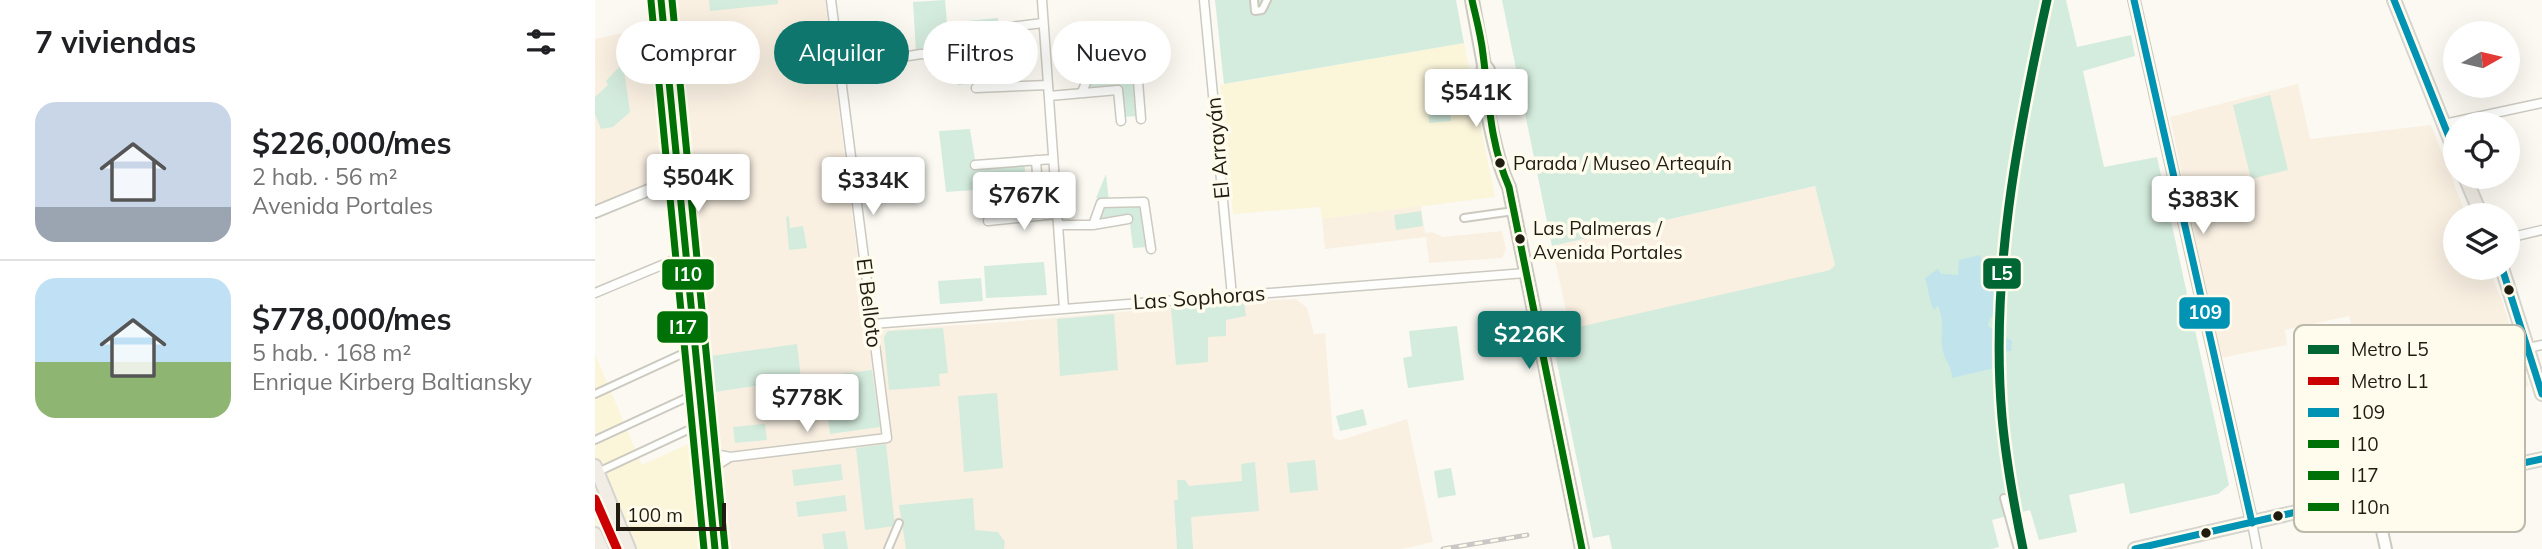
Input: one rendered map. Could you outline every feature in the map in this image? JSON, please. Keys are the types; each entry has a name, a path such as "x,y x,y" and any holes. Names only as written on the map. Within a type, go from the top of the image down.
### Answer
{"main road":[{"path":"661,0 715,549"},
{"path":"1472,0 1485,65 1483,77 1490,113 1502,170 1509,187 1582,549"},
{"path":"2394,0 2443,122"},
{"path":"2506,280 2521,325"},
{"path":"2525,339 2542,394"},
{"path":"596,469 629,549"},
{"path":"2135,549 2294,513"},
{"path":"595,534 602,549"}],"street":[{"name":"El Belloto","path":"730,457 887,438 831,0"},
{"path":"1042,0 1064,309"},
{"name":"El Arrayán","path":"1204,0 1232,296"},
{"path":"1254,0 1255,10 1262,10 1267,0"},
{"path":"2134,0 2257,549"},
{"path":"909,56 964,55 968,32 1043,23"},
{"path":"1083,92 1093,66 1131,63 1137,68 1141,119"},
{"path":"976,89 1048,85"},
{"path":"1049,96 1118,90 1121,121"},
{"path":"2500,112 2542,103"},
{"path":"975,165 1053,159"},
{"path":"1036,160 1040,216"},
{"path":"595,212 678,178"},
{"path":"1093,225 1101,203 1144,202 1151,249"},
{"path":"1464,218 1514,211"},
{"path":"988,221 1057,214"},
{"path":"1058,225 1093,225 1128,219"},
{"path":"2520,235 2542,230"},
{"path":"595,293 686,255"},
{"name":"Las Sophoras","path":"872,324 1526,273"},
{"path":"2528,348 2542,345"},
{"path":"595,394 695,348"},
{"path":"595,440 699,393"},
{"path":"596,469 703,424"},
{"path":"705,440 713,452 730,457"},
{"path":"709,481 716,467 730,457"},
{"path":"2004,498 2018,549"},
{"path":"888,549 899,523"}],"shaded area":[{"path":"669,0 825,0 828,21 774,21 774,84 836,84 867,331 1296,299 1307,308 1314,334 1325,333 1335,439 1341,440 1407,419 1433,542 1401,549 728,549 713,442 686,176 669,173 595,206 595,39 616,35 616,84 760,84 760,21 671,21"},
{"path":"1464,43 1495,197 1322,219 1320,207 1233,214 1220,85"},
{"path":"2298,84 2310,139 2431,125 2443,156 2443,189 2456,189 2461,203 2443,203 2443,280 2493,280 2510,325 2351,325 2349,316 2308,325 2294,325 2294,328 2285,330 2287,345 2220,358 2170,117"},
{"path":"1815,186 1835,265 1830,270 1570,330 1552,246"},
{"path":"1421,206 1425,233 1432,232 1443,237 1502,231 1506,249 1502,258 1429,263 1426,237 1325,249 1322,219"},
{"path":"595,354 642,465 697,440 707,549 595,549"}],"green space":[{"path":"709,0 778,0 778,4 710,11"},
{"path":"945,0 947,21 923,21 923,52 916,52 913,2"},
{"path":"1215,0 1456,0 1464,43 1224,84"},
{"path":"1502,0 2066,0 2077,47 2131,35 2135,56 2083,71 2104,167 2157,157 2229,485 2218,494 2130,514 2124,483 2069,495 2077,532 2039,540 2030,510 1992,520 1999,547 1991,549 1612,549 1609,535 1593,538 1550,329 1570,329 1830,270 1835,265 1815,186 1552,246"},
{"path":"998,18 998,21 967,21"},
{"path":"616,70 616,84 626,84 630,112 613,127 601,129 595,114 595,97 608,85 606,81"},
{"path":"1090,84 1135,84 1138,116 1122,117 1119,87 1089,87"},
{"path":"2270,95 2288,170 2251,179 2233,105"},
{"path":"1434,104 1450,110 1451,121 1429,123 1428,105"},
{"path":"970,129 975,160 1024,156 1025,172 1002,174 1000,215 978,217 974,190 946,192 939,131"},
{"path":"1106,174 1109,202 1143,198 1148,247 1133,248 1129,216 1098,219 1101,199 1096,198"},
{"path":"1421,211 1423,226 1396,230 1394,215"},
{"path":"789,216 790,228 803,226 807,248 789,250 786,217"},
{"path":"1044,262 1047,295 986,298 984,266"},
{"path":"981,278 983,301 940,304 938,281"},
{"path":"1244,302 1246,316 1226,320 1226,336 1208,337 1208,362 1176,365 1171,308"},
{"path":"1114,314 1118,370 1060,376 1057,319"},
{"path":"1457,326 1464,380 1408,388 1403,358 1412,356 1409,331"},
{"path":"943,328 948,373 939,374 940,386 889,390 884,337 888,331"},
{"path":"797,344 801,379 715,392 711,356"},
{"path":"872,370 880,427 830,434 823,376"},
{"path":"997,393 1003,468 964,472 958,396"},
{"path":"1363,409 1367,425 1340,431 1336,416"},
{"path":"765,424 767,440 735,443 733,427"},
{"path":"886,444 895,526 865,530 856,448"},
{"path":"1315,460 1318,490 1290,493 1287,463"},
{"path":"1255,462 1259,511 1191,517 1193,549 1177,549 1174,500 1178,500 1177,480 1185,480 1189,486 1242,481 1241,464"},
{"path":"841,464 843,480 794,486 792,470"},
{"path":"1451,468 1456,495 1438,498 1434,471"},
{"path":"595,490 621,549 609,549 595,517"},
{"path":"845,495 847,511 798,517 796,502"},
{"path":"973,498 975,530 998,532 1005,542 1004,549 906,549 899,505"},
{"path":"845,531 848,549 824,549 822,534"}],"water":[{"path":"1980,255 1985,272 1992,263 1998,262 1995,306 1998,307 1998,315 1990,318 1988,326 2012,341 2011,351 2001,352 2000,346 1999,367 1952,378 1943,351 1940,313 1938,306 1934,310 1932,306 1925,278 1938,269 1941,274 1958,275 1959,260"}],"railway":[{"path":"1443,549 1527,535"}],"metro line":[{"name":"L5","path":"2023,549 2002,417 2000,312 2003,260 2016,155 2047,0"},
{"name":"L1","path":"595,499 617,549"}],"transit line":[{"name":"I10","path":"661,0 715,549"},
{"name":"I10n","path":"672,0 725,548"},
{"name":"I10","path":"1472,0 1482,47 1494,138 1509,187 1582,549"},
{"name":"109","path":"2134,0 2252,523"},
{"name":"109","path":"2394,0 2443,122"},
{"name":"I17","path":"651,1 704,549"},
{"name":"109","path":"2506,280 2520,325"},
{"name":"109","path":"2525,340 2542,394"},
{"name":"109","path":"2525,463 2542,459"},
{"name":"109","path":"2135,549 2294,513"}],"place":[{"name":"Parada / Museo Artequín","path":"1500,163"},
{"name":"Las Palmeras / Avenida Portales","path":"1520,239"}]}
